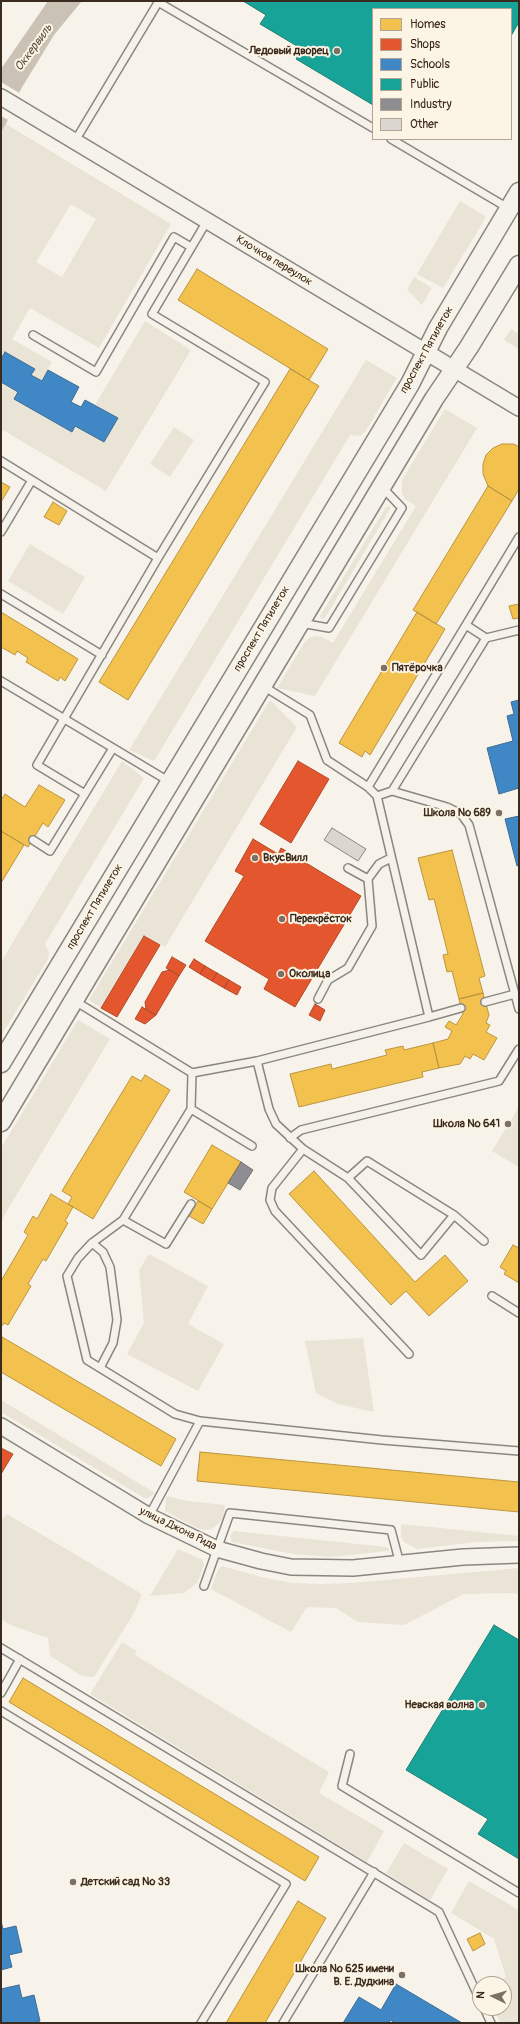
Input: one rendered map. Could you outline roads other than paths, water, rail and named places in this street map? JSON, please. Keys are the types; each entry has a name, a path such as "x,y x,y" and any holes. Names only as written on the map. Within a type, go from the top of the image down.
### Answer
{"street":[{"name":"Клочков переулок","path":"1,97 519,408"},
{"name":"проспект Пятилеток","path":"1,1063 410,384 426,352 519,192"},
{"path":"1,1122 434,399 519,265"},
{"name":"улица Джона Рида","path":"1,1426 149,1516 216,1549 261,1561 291,1567 323,1568 400,1564 463,1557 519,1555"}],"lane":[{"path":"75,141 159,2 372,127"},
{"path":"393,140 510,208"},
{"path":"85,794 37,765 158,558 264,382 152,314 207,221"},
{"path":"33,335 96,372 174,237 191,247"},
{"path":"1,461 158,558"},
{"path":"1,532 32,480"},
{"path":"301,623 329,628 402,508 382,486"},
{"path":"368,788 519,537"},
{"path":"1,594 102,655"},
{"path":"466,625 486,638"},
{"path":"392,791 486,638 519,630"},
{"path":"1,681 170,782"},
{"path":"263,686 310,715 326,760 368,788 377,796 429,1017"},
{"path":"33,840 50,851 113,748"},
{"path":"377,796 392,791 447,807 461,814 469,825 519,1008"},
{"path":"318,999 328,980 348,968 372,926 368,880 379,864 391,858"},
{"path":"348,868 368,880"},
{"path":"485,1002 515,994"},
{"path":"75,1000 192,1073 258,1061 461,1008"},
{"path":"290,1138 301,1130 499,1081 519,1049"},
{"path":"258,1061 269,1109 276,1124 303,1149 348,1178 421,1255 454,1215"},
{"path":"192,1073 191,1109 124,1220 92,1243 78,1258 67,1276 87,1360 175,1414 200,1421 389,1440 519,1451"},
{"path":"191,1109 252,1146"},
{"path":"303,1149 272,1188 270,1200 275,1211 410,1354"},
{"path":"348,1178 367,1161 454,1215 484,1240"},
{"path":"124,1220 166,1244 191,1204"},
{"path":"92,1243 103,1252 110,1267 117,1320 113,1343 100,1368"},
{"path":"492,1296 519,1313"},
{"path":"149,1516 200,1421"},
{"path":"204,1586 216,1549 230,1514 391,1530 400,1564"},
{"path":"1,1648 440,1912 472,1982"},
{"path":"1,1693 20,1659"},
{"path":"1,1711 286,1884 201,2023"},
{"path":"350,1754 342,1786 519,1893"},
{"path":"283,2023 374,1872"}],"water":[{"name":"Оккервиль","path":"48,1 82,1 54,35 21,89 1,132 1,69"}],"place":[{"name":"Ледовый дворец","path":"337,51"},
{"name":"Пятёрочка","path":"384,668"},
{"name":"Школа № 689","path":"499,813"},
{"name":"ВкусВилл","path":"255,858"},
{"name":"Перекрёсток","path":"282,919"},
{"name":"Околица","path":"281,974"},
{"name":"Школа № 641","path":"508,1124"},
{"name":"Невская волна","path":"482,1705"},
{"name":"Детский сад № 33","path":"73,1882"},
{"name":"Школа № 625 имени В. Е. Дудкина","path":"402,1975"}]}
